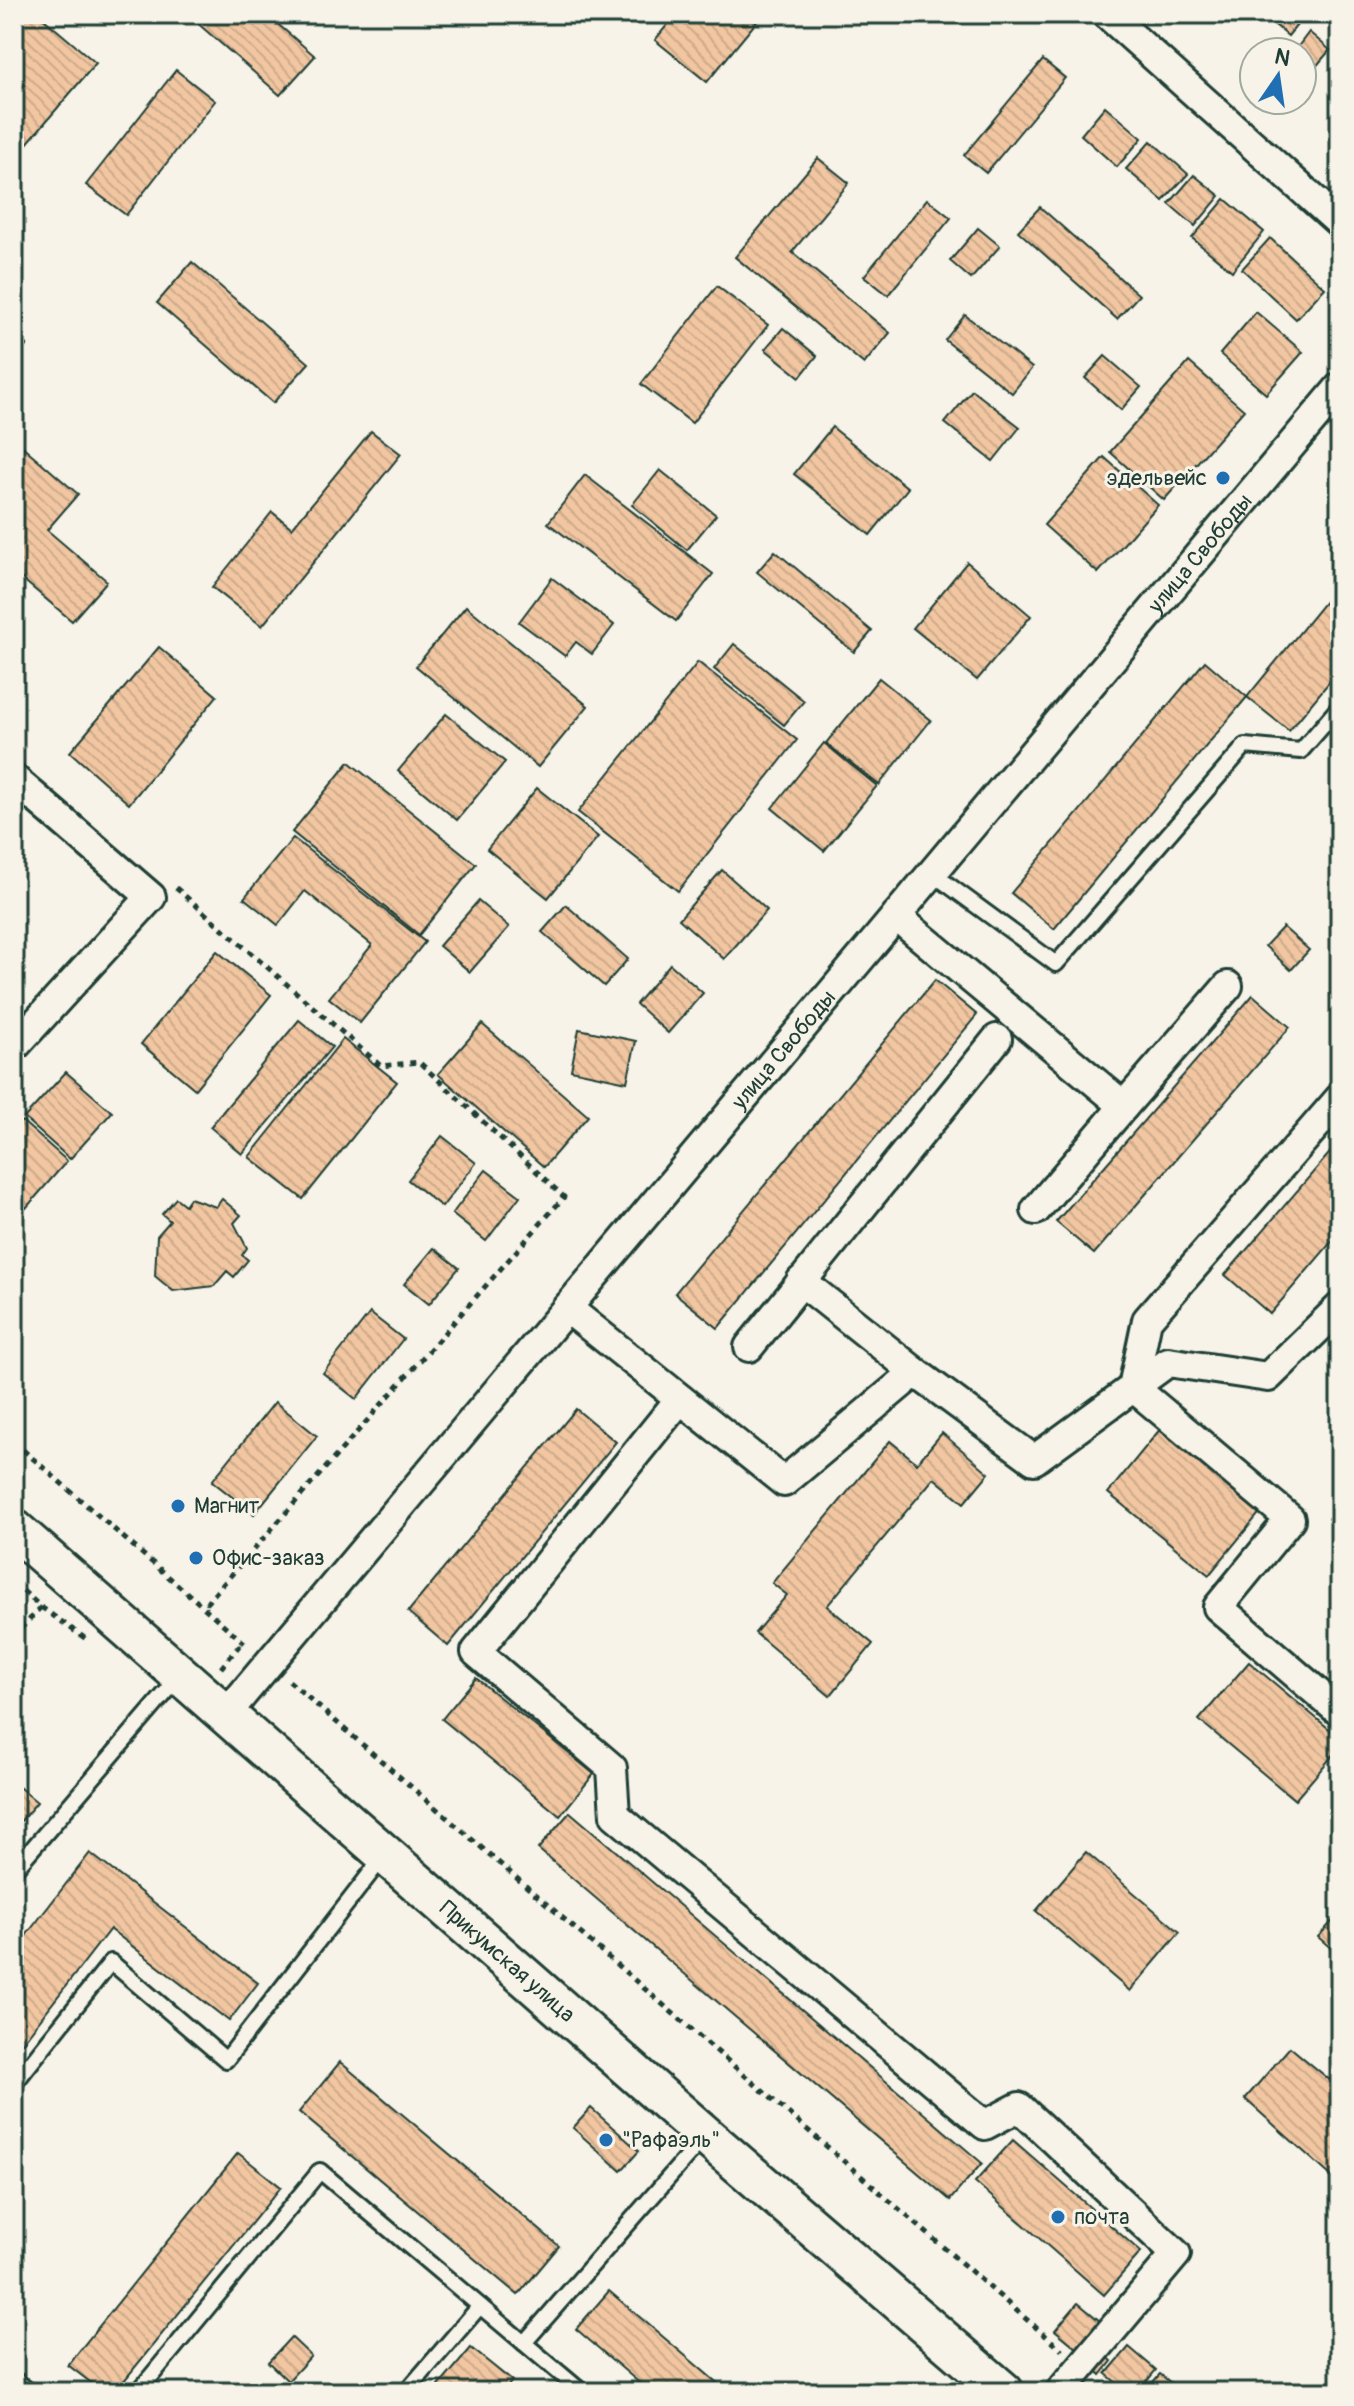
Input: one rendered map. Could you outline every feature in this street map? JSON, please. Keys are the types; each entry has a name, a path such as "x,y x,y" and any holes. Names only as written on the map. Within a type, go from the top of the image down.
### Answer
{"main road":[{"name":"Прикумская улица","path":"14,1529 705,2135 1004,2392"}],"street":[{"path":"1107,14 1340,223"},
{"name":"улица Свободы","path":"227,1713 1340,387"},
{"path":"14,779 151,897 14,1047"},
{"path":"896,916 1124,1106"},
{"path":"1036,1210 1228,986"},
{"path":"749,1347 997,1039"},
{"path":"1133,1387 1147,1320 1340,1098"},
{"path":"801,1281 915,1372 1034,1460 1168,1362 1268,1377 1340,1307"},
{"path":"567,1308 784,1482 915,1372"},
{"path":"1133,1387 1290,1519 1218,1607 1340,1712"},
{"path":"680,1399 476,1652 612,1768 615,1815 985,2125 1019,2107 1176,2254 1060,2392"}],"lane":[{"path":"932,873 1056,964 1245,746 1301,751 1340,706"},
{"path":"14,1870 182,1674"},
{"path":"14,2084 111,1962 226,2060 386,1854"},
{"path":"524,2343 705,2135"},
{"path":"138,2392 320,2171 582,2392"},
{"path":"406,2392 480,2306"},
{"path":"14,2379 30,2392"}],"path":[{"path":"175,887 381,1066 419,1062 564,1197 203,1607"},
{"path":"14,1442 1111,2392"},
{"path":"14,1583 41,1607 14,1636"}],"building":[{"path":"14,14 38,14 96,63 25,146 14,137"},
{"path":"187,14 266,14 315,56 280,95"},
{"path":"676,14 763,14 707,82 655,40"},
{"path":"1273,14 1306,14 1288,36 1268,19"},
{"path":"1318,40 1330,50 1318,64"},
{"path":"1043,60 1065,78 986,173 964,155"},
{"path":"176,70 215,101 126,215 86,185"},
{"path":"1105,106 1142,138 1117,167 1081,135"},
{"path":"1151,141 1188,174 1163,201 1126,169"},
{"path":"818,158 849,183 792,252 890,333 864,364 735,257"},
{"path":"1194,175 1220,196 1195,226 1169,204"},
{"path":"927,199 951,218 888,295 864,276"},
{"path":"1225,199 1264,232 1232,271 1192,238"},
{"path":"1040,207 1139,295 1117,319 1018,231"},
{"path":"978,228 1000,246 971,279 950,261"},
{"path":"1270,238 1325,288 1296,319 1242,269"},
{"path":"192,262 309,363 273,403 157,303"},
{"path":"717,286 768,325 692,423 641,384"},
{"path":"1256,312 1303,352 1266,394 1220,354"},
{"path":"965,315 1032,368 1012,393 945,340"},
{"path":"783,328 817,356 800,377 765,349"},
{"path":"14,335 27,345 14,360"},
{"path":"1105,356 1141,387 1121,410 1085,378"},
{"path":"1189,362 1244,410 1164,500 1110,452"},
{"path":"972,390 1020,427 993,461 945,423"},
{"path":"832,427 908,488 870,535 794,474"},
{"path":"371,431 401,454 262,626 212,587 272,512 292,528"},
{"path":"14,439 78,494 47,530 107,581 72,621 14,572"},
{"path":"1104,457 1158,505 1098,573 1044,525"},
{"path":"660,470 716,515 687,550 632,505"},
{"path":"585,475 713,574 676,621 548,523"},
{"path":"775,551 872,631 854,652 757,572"},
{"path":"967,562 1031,616 977,680 913,628"},
{"path":"552,578 614,625 592,654 576,642 565,656 519,622"},
{"path":"1340,583 1340,669 1289,731 1247,697"},
{"path":"466,606 588,706 538,767 416,666"},
{"path":"734,644 804,701 784,725 714,669"},
{"path":"159,647 217,696 129,804 70,752"},
{"path":"1205,661 1247,697 1054,929 1011,893"},
{"path":"698,662 797,740 678,891 578,812"},
{"path":"879,678 931,720 879,785 826,743"},
{"path":"446,714 505,762 457,820 398,771"},
{"path":"824,743 877,786 824,851 772,808"},
{"path":"349,762 476,864 419,935 292,832"},
{"path":"537,788 598,837 548,898 487,849"},
{"path":"293,838 425,942 360,1023 329,998 372,945 305,891 278,925 244,898"},
{"path":"722,870 767,910 724,959 679,919"},
{"path":"478,901 509,927 470,972 439,946"},
{"path":"566,905 628,959 604,986 542,932"},
{"path":"1283,927 1309,950 1291,970 1265,946"},
{"path":"217,951 271,995 195,1089 141,1044"},
{"path":"670,964 703,993 668,1033 636,1004"},
{"path":"935,980 977,1015 718,1328 675,1293"},
{"path":"1253,995 1290,1027 1094,1254 1056,1222"},
{"path":"299,1020 332,1047 242,1154 210,1127"},
{"path":"482,1024 588,1116 544,1167 438,1074"},
{"path":"579,1029 636,1041 627,1082 571,1070"},
{"path":"343,1039 397,1082 303,1199 249,1157"},
{"path":"66,1072 112,1112 70,1159 24,1118"},
{"path":"22,1121 67,1161 26,1208 14,1198 14,1129"},
{"path":"442,1136 476,1163 442,1207 408,1180"},
{"path":"1340,1141 1340,1232 1270,1314 1225,1275"},
{"path":"486,1170 520,1196 486,1241 452,1214"},
{"path":"176,1198 185,1205 190,1198 216,1207 222,1199 241,1215 234,1223 247,1248 242,1255 248,1260 234,1277 227,1271 214,1286 173,1291 155,1276 157,1236 170,1221 162,1214"},
{"path":"434,1248 459,1268 429,1304 404,1284"},
{"path":"370,1313 403,1339 356,1399 323,1373"},
{"path":"275,1402 317,1436 254,1514 212,1481"},
{"path":"576,1409 616,1442 448,1646 408,1612"},
{"path":"1161,1428 1262,1510 1209,1575 1108,1493"},
{"path":"942,1433 989,1473 964,1503 934,1478 827,1606 873,1644 830,1696 755,1633 787,1595 772,1583 890,1441 917,1463"},
{"path":"1249,1662 1340,1738 1340,1747 1295,1800 1199,1720"},
{"path":"476,1678 594,1774 560,1816 442,1719"},
{"path":"14,1783 37,1802 14,1829"},
{"path":"570,1812 982,2163 950,2200 538,1849"},
{"path":"1086,1852 1180,1932 1130,1991 1036,1911"},
{"path":"90,1853 258,1983 229,2021 110,1929 14,2053 14,1951"},
{"path":"1340,1913 1340,1956 1318,1937"},
{"path":"1290,2047 1330,2080 1340,2069 1340,2184 1245,2099"},
{"path":"340,2062 559,2246 518,2295 299,2112"},
{"name":"\"Рафаэль\"","path":"591,2108 639,2151 621,2171 573,2128"},
{"name":"почта","path":"1013,2140 1141,2252 1104,2295 975,2182"},
{"path":"238,2153 281,2187 115,2392 103,2392 68,2365"},
{"path":"609,2291 728,2392 650,2392 576,2329"},
{"path":"1078,2303 1106,2326 1083,2353 1055,2330"},
{"path":"291,2337 311,2356 288,2381 268,2362"},
{"path":"1129,2347 1156,2370 1138,2392 1127,2392 1106,2374"},
{"path":"471,2348 512,2381 503,2392 434,2392"},
{"path":"1102,2352 1112,2361 1101,2375 1091,2366"},
{"path":"1160,2374 1182,2392 1144,2392"}],"place":[{"name":"эдельвейс","path":"1223,478"},
{"name":"Магнит","path":"178,1506"},
{"name":"Офис-заказ","path":"196,1558"},
{"name":"\"Рафаэль\"","path":"606,2140"},
{"name":"почта","path":"1058,2217"}]}
